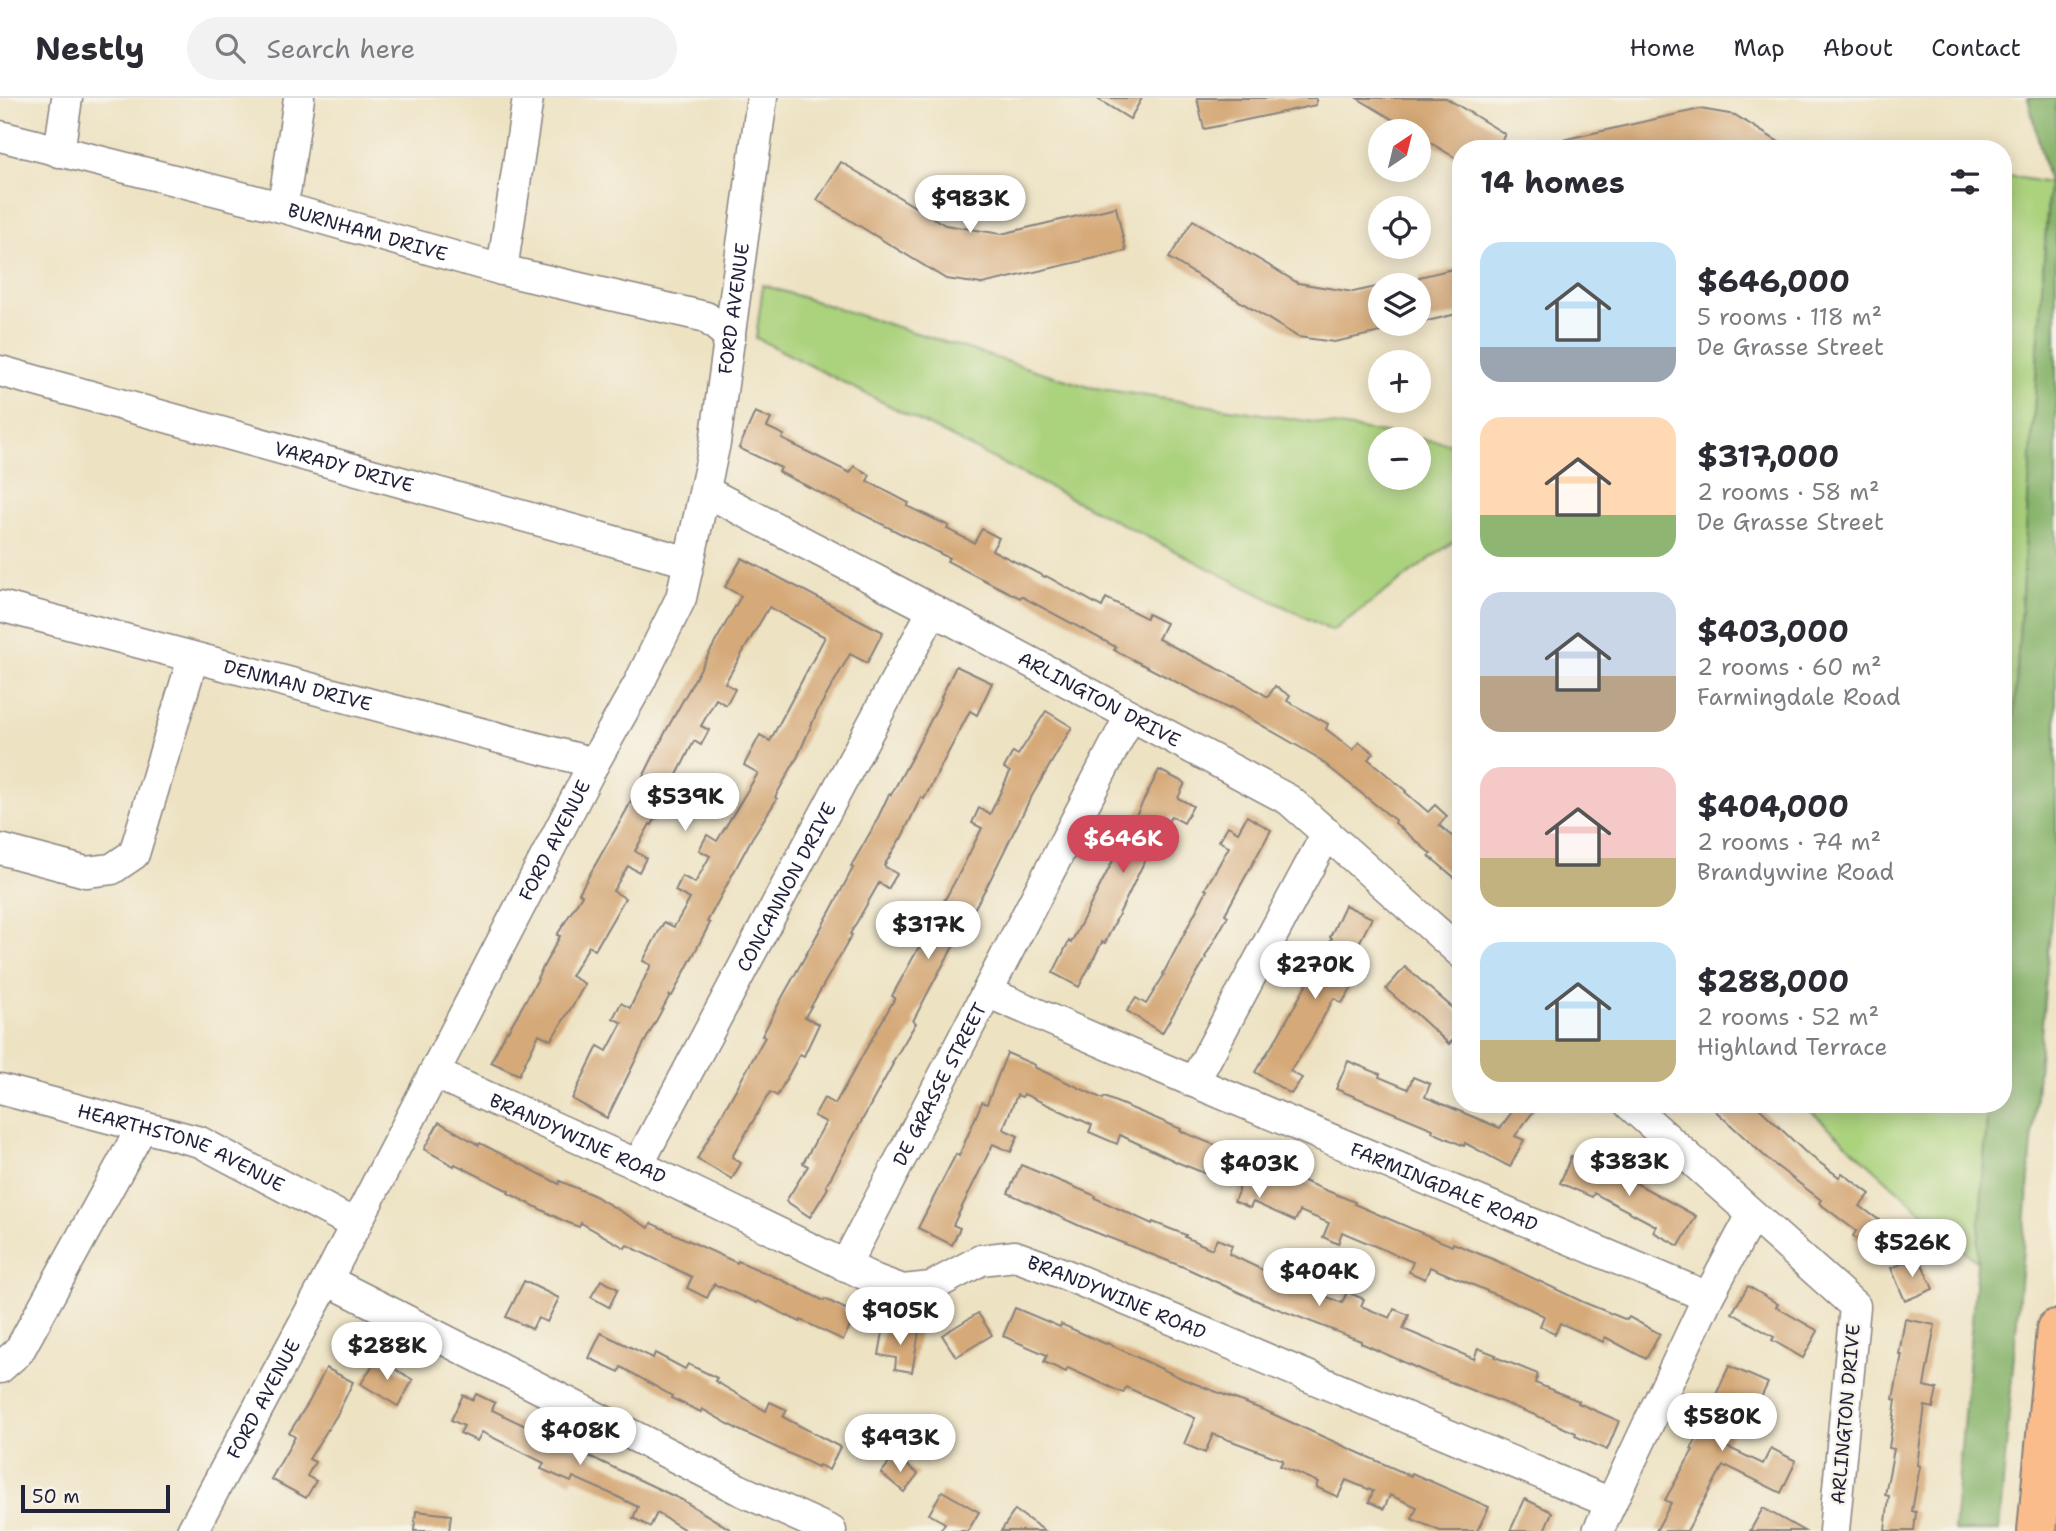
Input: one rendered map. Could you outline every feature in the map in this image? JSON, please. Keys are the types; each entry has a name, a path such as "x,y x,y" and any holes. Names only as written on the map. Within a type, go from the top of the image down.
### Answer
{"highway":[{"path":"2037,1531 2056,1329"}],"street":[{"path":"59,152 67,98"},
{"path":"281,207 299,98"},
{"path":"502,270 528,98"},
{"name":"FORD AVENUE","path":"192,1531 327,1280 681,598 715,443 762,98"},
{"name":"BURNHAM DRIVE","path":"0,136 281,207 502,270 706,317 730,337"},
{"name":"VARADY DRIVE","path":"0,371 689,562"},
{"name":"ARLINGTON DRIVE","path":"705,491 1289,800 1452,945"},
{"name":"DENMAN DRIVE","path":"0,606 594,763"},
{"name":"CONCANNON DRIVE","path":"638,1165 933,610"},
{"path":"0,849 86,872 112,869 134,854 193,658"},
{"name":"DE GRASSE STREET","path":"845,1266 1130,716"},
{"path":"1194,1082 1327,832"},
{"name":"FARMINGDALE ROAD","path":"987,992 1194,1082 1708,1297"},
{"name":"BRANDYWINE ROAD","path":"434,1073 638,1165 845,1266 903,1290 931,1287 981,1260 1015,1256 1064,1274 1611,1503"},
{"name":"HEARTHSTONE AVENUE","path":"0,1089 200,1142 356,1224"},
{"name":"ARLINGTON DRIVE","path":"1639,1113 1855,1306 1834,1531"},
{"path":"0,1368 19,1351 142,1127"},
{"path":"1598,1531 1708,1297 1752,1215"},
{"path":"327,1280 738,1489 831,1531"}],"green space":[{"path":"2028,98 2056,98 2056,860 1999,1531 1954,1531 1987,1113 2012,1113 2012,744 2049,183"},
{"path":"2012,176 2049,183 2012,744"},
{"path":"763,285 1089,387 1368,430 1368,490 1431,490 1431,440 1452,444 1452,543 1332,631 756,338"},
{"path":"1813,1113 1987,1113 1977,1262"}],"building":[{"path":"1096,98 1142,98 1130,119"},
{"path":"1197,98 1316,98 1316,105 1204,129"},
{"path":"1357,98 1446,98 1505,134 1502,140 1452,140 1452,156 1432,144 1432,119 1392,119"},
{"path":"1700,109 1735,115 1775,140 1562,140"},
{"path":"841,162 945,225 1001,234 1116,207 1126,251 982,284 946,279 817,200"},
{"path":"1193,220 1298,283 1353,292 1368,289 1368,335 1334,342 1298,337 1169,258"},
{"path":"1452,269 1452,315 1431,320 1431,274"},
{"path":"755,412 771,419 767,427 784,435 782,439 850,473 854,466 870,475 867,481 909,503 907,506 949,526 947,529 974,543 982,529 999,538 992,550 1102,607 1106,598 1146,618 1148,614 1166,623 1158,639 1243,681 1268,697 1275,686 1290,696 1287,701 1328,724 1326,729 1353,750 1359,742 1374,753 1368,759 1428,812 1435,805 1447,816 1439,825 1452,836 1452,875 1395,823 1396,821 1315,756 1230,707 1229,709 1114,650 1116,647 1021,596 1020,598 947,561 949,558 779,472 781,468 739,448"},
{"path":"742,558 883,632 867,663 850,654 817,712 798,756 775,797 777,799 752,838 707,922 710,923 642,1047 607,1118 572,1099 598,1046 607,1051 622,1023 613,1018 621,1003 630,1008 651,965 643,961 664,922 674,927 690,899 675,891 682,876 695,883 710,856 699,850 707,835 717,841 758,773 744,765 760,735 770,741 825,637 769,607 725,683 735,689 726,705 716,699 701,726 709,730 701,745 694,741 652,825 650,824 635,851 646,858 639,872 628,866 613,891 625,898 595,950 589,946 571,976 585,984 576,1000 551,1040 539,1034 519,1075 491,1062 538,979 560,936 557,935 582,895 579,893 741,596 725,587"},
{"path":"956,666 992,683 977,715 970,711 924,799 921,797 901,839 884,866 897,874 888,889 879,883 805,1017 819,1024 804,1056 800,1054 777,1096 770,1092 732,1157 741,1163 732,1179 697,1159 765,1037 762,1036 831,910 889,794 891,795 914,753"},
{"path":"1046,711 1072,727 1029,801 987,886 913,1021 916,1023 810,1217 786,1201 808,1166 803,1163 826,1122 814,1116 824,1098 835,1104 895,998 892,996 982,828 972,823 979,808 990,814 1010,772 1004,768 1013,752 1018,755"},
{"path":"1159,770 1185,783 1178,798 1193,806 1184,823 1171,816 1149,860 1146,858 1105,943 1102,942 1079,987 1053,973"},
{"path":"1247,816 1271,830 1225,914 1228,916 1206,958 1162,1033 1127,1011 1136,998 1146,1004 1164,975 1207,890 1205,889 1229,847 1219,841 1228,826 1238,832"},
{"path":"1345,905 1372,918 1340,980 1352,987 1342,1003 1334,998 1290,1071 1302,1078 1291,1094 1255,1072 1332,938 1330,937"},
{"path":"1405,967 1452,1007 1452,1041 1449,1044 1386,989"},
{"path":"1007,1053 1103,1099 1104,1097 1355,1202 1354,1204 1452,1246 1453,1243 1497,1261 1583,1302 1627,1320 1629,1317 1660,1334 1646,1359 1605,1337 1603,1342 1560,1323 1555,1334 1540,1326 1544,1316 1528,1308 1430,1267 1425,1279 1409,1272 1413,1262 1342,1232 1338,1244 1323,1237 1329,1223 1300,1211 1295,1221 1253,1202 1250,1208 1234,1201 1240,1187 1179,1163 1120,1135 1117,1144 1089,1132 1092,1125 1024,1094 1022,1097 1017,1095 1003,1129 1018,1136 1011,1152 993,1144 953,1225 960,1228 952,1245 918,1228 956,1154 959,1156 982,1102 987,1104"},
{"path":"1348,1061 1408,1089 1413,1077 1430,1084 1425,1097 1452,1108 1452,1113 1464,1113 1500,1128 1511,1113 1532,1113 1515,1136 1524,1140 1510,1167 1465,1143 1464,1146 1432,1132 1433,1129 1336,1089"},
{"path":"1718,1113 1764,1113 1804,1151 1839,1177 1842,1173 1870,1194 1860,1206 1898,1234 1880,1257 1853,1236 1856,1231 1819,1203 1821,1200 1770,1161"},
{"path":"439,1122 559,1184 560,1181 593,1195 649,1228 651,1223 856,1314 843,1340 714,1284 707,1298 687,1288 692,1277 627,1245 625,1248 581,1223 579,1227 564,1221 424,1149"},
{"path":"1571,1156 1623,1176 1696,1216 1679,1246 1653,1232 1656,1226 1594,1193 1592,1197 1560,1183"},
{"path":"1021,1165 1096,1196 1095,1198 1152,1224 1153,1222 1186,1235 1185,1237 1212,1249 1217,1239 1232,1245 1229,1254 1342,1303 1347,1292 1364,1299 1361,1306 1390,1318 1394,1309 1409,1315 1403,1329 1474,1359 1478,1348 1538,1374 1535,1383 1619,1421 1607,1450 1535,1415 1428,1373 1361,1341 1260,1302 1008,1193"},
{"path":"1919,1257 1933,1289 1905,1301 1891,1268"},
{"path":"601,1280 618,1289 609,1307 591,1297"},
{"path":"524,1281 559,1298 547,1322 538,1318 532,1329 506,1317"},
{"path":"1748,1286 1778,1304 1776,1307 1818,1331 1803,1358 1772,1340 1774,1337 1732,1313"},
{"path":"1015,1308 1107,1343 1183,1379 1266,1411 1411,1476 1412,1473 1489,1507 1477,1531 1440,1531 1412,1519 1417,1507 1390,1495 1384,1509 1369,1502 1373,1491 1346,1480 1338,1497 1316,1487 1318,1482 1280,1466 1283,1460 1213,1434 1205,1453 1184,1444 1195,1418 1126,1387 1123,1393 1068,1368 1066,1372 1044,1362 1047,1355 1003,1336"},
{"path":"978,1313 992,1335 956,1357 942,1335"},
{"path":"1905,1319 1935,1325 1924,1386 1937,1389 1933,1408 1925,1406 1917,1465 1920,1466 1912,1511 1916,1512 1914,1531 1885,1531 1889,1496 1885,1495 1894,1449 1889,1448 1896,1400 1893,1399 1902,1354 1899,1354"},
{"path":"884,1326 919,1332 912,1372 895,1369 896,1358 879,1355"},
{"path":"601,1333 653,1358 655,1353 685,1369 688,1364 717,1378 715,1381 766,1411 770,1402 787,1410 783,1417 840,1447 829,1470 739,1430 702,1409 701,1412 671,1398 672,1396 621,1367 619,1372 589,1358"},
{"path":"377,1358 413,1380 398,1406 361,1384"},
{"path":"1729,1366 1768,1383 1753,1414 1744,1410 1725,1446 1763,1464 1771,1448 1796,1461 1781,1493 1723,1466 1687,1531 1656,1531 1671,1503 1665,1500 1718,1399 1715,1397"},
{"path":"326,1368 353,1382 337,1415 309,1459 315,1462 307,1476 316,1481 306,1498 271,1479 295,1437 289,1433"},
{"path":"476,1394 495,1403 492,1410 682,1500 733,1531 687,1531 657,1513 650,1527 633,1518 638,1507 616,1496 573,1477 571,1482 541,1469 544,1463 482,1432 477,1441 460,1433 464,1426 451,1420 463,1395 473,1400"},
{"path":"895,1456 918,1474 904,1492 881,1473"},
{"path":"942,1491 979,1512 968,1531 940,1531 945,1523 929,1514"},
{"path":"1525,1499 1552,1512 1544,1531 1510,1531"},
{"path":"1763,1508 1804,1531 1750,1531"},
{"path":"1015,1510 1045,1531 1001,1531"},
{"path":"416,1511 451,1515 449,1531 414,1531"}]}
